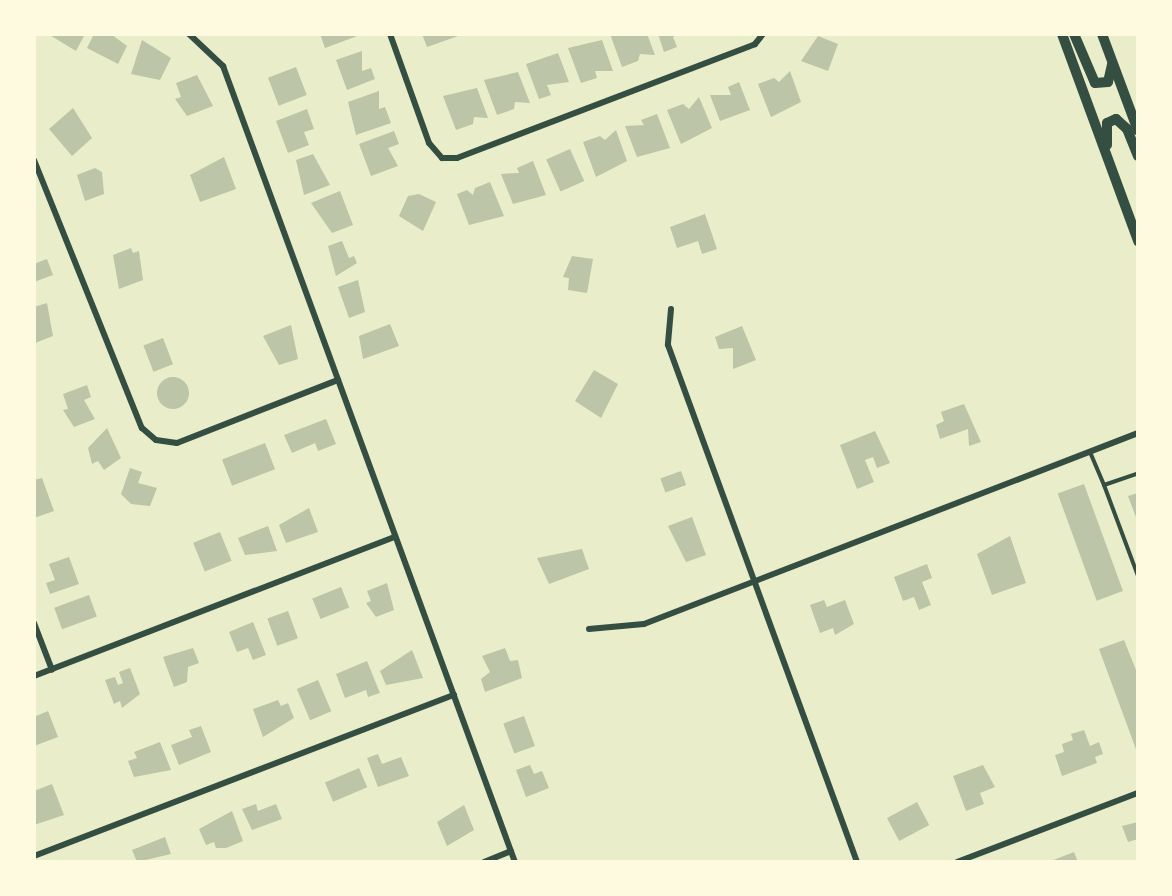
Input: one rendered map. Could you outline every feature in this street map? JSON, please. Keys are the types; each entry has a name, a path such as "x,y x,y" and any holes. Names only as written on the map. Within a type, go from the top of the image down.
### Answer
{"main road":[{"path":"1062,34 1137,241"},
{"path":"1074,34 1095,83 1108,82 1112,62"},
{"path":"1102,34 1137,131"},
{"path":"1108,157 1107,123 1116,119 1126,129 1137,156"}],"street":[{"path":"189,34 224,66 515,861"},
{"path":"390,34 429,143 442,158 457,158 755,44 763,34"},
{"path":"34,160 142,429 156,440 177,443 338,380"},
{"path":"671,309 668,345 757,580 857,861"},
{"path":"589,629 644,624 1137,433"},
{"path":"34,676 395,537"},
{"path":"34,623 52,670"},
{"path":"34,856 454,695"},
{"path":"957,861 1137,793"},
{"path":"484,861 511,851"}],"lane":[{"path":"942,34 960,34"},
{"path":"1090,452 1137,576"},
{"path":"1104,485 1137,473"},
{"path":"1137,619 1137,625"}],"building":[{"path":"48,34 85,34 76,51"},
{"path":"94,34 111,34 127,46 118,64 87,48"},
{"path":"320,34 360,34 360,35 325,48"},
{"path":"422,34 460,34 461,35 427,47"},
{"path":"610,34 647,34 655,55 640,54 638,61 622,67"},
{"path":"658,34 679,34 673,37 677,47 664,52"},
{"path":"818,36 838,44 828,71 801,61"},
{"path":"142,40 171,58 160,80 131,74"},
{"path":"602,40 613,71 595,71 597,78 581,83 568,48"},
{"path":"362,51 362,71 371,68 375,79 347,90 336,60"},
{"path":"558,53 569,82 547,85 551,95 539,99 526,64"},
{"path":"296,67 307,95 279,106 268,78"},
{"path":"790,71 801,102 771,117 758,84 774,78 779,82"},
{"path":"518,72 530,103 515,102 514,109 497,115 484,80"},
{"path":"197,75 213,106 187,116 175,99 181,97 176,83"},
{"path":"739,82 750,110 720,121 710,95 731,95 728,87"},
{"path":"477,88 488,118 474,117 473,124 456,130 443,96"},
{"path":"379,91 379,109 385,107 391,123 356,135 348,102"},
{"path":"699,97 712,128 681,144 667,110 683,104 689,109"},
{"path":"73,108 92,138 72,156 49,129"},
{"path":"307,109 314,129 304,132 309,145 288,153 276,121"},
{"path":"657,114 670,148 637,157 625,126 644,125 641,120"},
{"path":"616,130 627,161 596,177 583,142 600,136 605,140"},
{"path":"394,131 399,144 388,148 398,166 371,176 359,144"},
{"path":"570,149 584,181 560,192 546,160"},
{"path":"313,154 330,185 304,195 296,160"},
{"path":"224,157 236,189 200,202 190,175"},
{"path":"533,161 546,195 513,204 501,174 519,173 517,168"},
{"path":"95,168 102,172 104,194 85,201 77,175"},
{"path":"490,182 504,216 469,225 457,194 467,190 473,195 475,188"},
{"path":"340,191 353,225 332,233 311,203"},
{"path":"419,194 436,202 423,231 399,216 408,196"},
{"path":"705,214 717,249 702,254 698,241 677,248 670,227"},
{"path":"342,241 349,258 354,256 357,263 336,276 328,246"},
{"path":"131,248 133,253 139,251 143,280 119,289 113,255"},
{"path":"572,256 593,259 587,293 568,290 569,278 563,277"},
{"path":"47,259 53,275 34,282 34,264"},
{"path":"358,280 365,312 349,318 338,287"},
{"path":"47,303 53,336 35,343 34,307"},
{"path":"390,324 399,346 363,359 359,336"},
{"path":"291,325 298,359 279,365 263,336"},
{"path":"742,326 756,360 733,369 733,348 719,349 715,337"},
{"path":"163,338 173,364 153,372 143,346"},
{"path":"594,370 618,384 601,418 575,401"},
{"path":"173,377 184,382 189,393 184,404 173,409 162,404 157,393 162,382"},
{"path":"87,385 91,397 84,400 95,419 74,427 63,410 68,409 63,394"},
{"path":"964,404 981,442 969,446 968,429 940,439 936,425 944,421 941,412"},
{"path":"326,419 336,444 318,451 315,443 292,453 284,435"},
{"path":"107,428 121,458 104,470 98,461 92,464 88,448"},
{"path":"875,431 890,463 877,468 873,457 865,460 874,482 857,489 840,445"},
{"path":"265,443 275,469 232,486 222,459"},
{"path":"130,468 142,472 138,483 157,488 150,506 131,504 121,494"},
{"path":"681,471 686,485 665,493 660,479"},
{"path":"42,478 54,511 34,518 34,480"},
{"path":"1084,484 1123,591 1097,601 1058,494"},
{"path":"1138,493 1138,520 1137,520 1128,496"},
{"path":"309,508 318,532 286,543 279,525"},
{"path":"692,517 706,555 686,562 668,526"},
{"path":"268,526 277,551 245,555 238,538"},
{"path":"220,532 232,561 205,572 193,543"},
{"path":"1010,536 1026,583 992,595 977,554"},
{"path":"582,549 589,569 549,584 537,558"},
{"path":"69,557 79,584 50,594 46,583 55,580 49,564"},
{"path":"927,564 932,578 922,582 931,605 919,610 914,597 903,601 894,577"},
{"path":"387,583 394,610 376,617 366,603 371,601 367,591"},
{"path":"341,587 349,607 320,619 312,599"},
{"path":"89,595 97,617 62,629 54,608"},
{"path":"824,600 827,607 845,600 854,624 835,635 833,628 820,633 810,605"},
{"path":"288,611 298,638 277,646 267,619"},
{"path":"253,622 266,655 253,660 248,648 237,652 229,632"},
{"path":"1124,640 1138,675 1137,752 1099,649"},
{"path":"193,648 199,663 188,667 187,682 174,687 163,657"},
{"path":"505,648 510,661 518,660 522,678 485,692 481,679 490,672 482,656"},
{"path":"412,650 423,678 386,685 380,671"},
{"path":"367,661 380,693 368,697 366,690 345,698 336,674"},
{"path":"130,668 140,694 122,708 120,701 114,704 105,680 115,677 118,685 123,683 119,672"},
{"path":"318,680 331,711 310,720 297,689"},
{"path":"278,700 281,706 288,703 294,718 263,737 253,709"},
{"path":"48,711 58,737 34,746 34,717"},
{"path":"524,716 535,746 514,754 503,724"},
{"path":"201,726 211,752 179,765 171,745 192,737 189,730"},
{"path":"1084,730 1090,746 1099,742 1103,754 1095,757 1097,763 1062,776 1055,755 1064,752 1062,744 1073,740 1071,734"},
{"path":"160,742 171,770 134,777 128,761 137,758 134,752"},
{"path":"378,754 382,764 401,757 409,776 378,787 367,758"},
{"path":"530,765 534,774 542,771 549,788 526,797 516,770"},
{"path":"983,765 995,787 980,793 984,804 966,811 953,776"},
{"path":"359,768 367,787 333,802 325,782"},
{"path":"52,784 64,815 34,825 34,791"},
{"path":"917,802 929,825 899,841 887,818"},
{"path":"256,804 258,811 276,804 282,819 252,830 242,809"},
{"path":"464,805 474,830 447,846 437,822"},
{"path":"232,811 243,841 226,848 216,848 214,842 206,845 199,829"},
{"path":"1138,822 1138,839 1128,842 1122,826"},
{"path":"165,837 171,854 137,862 132,850"},
{"path":"1074,852 1078,862 1051,862 1051,861"}]}
